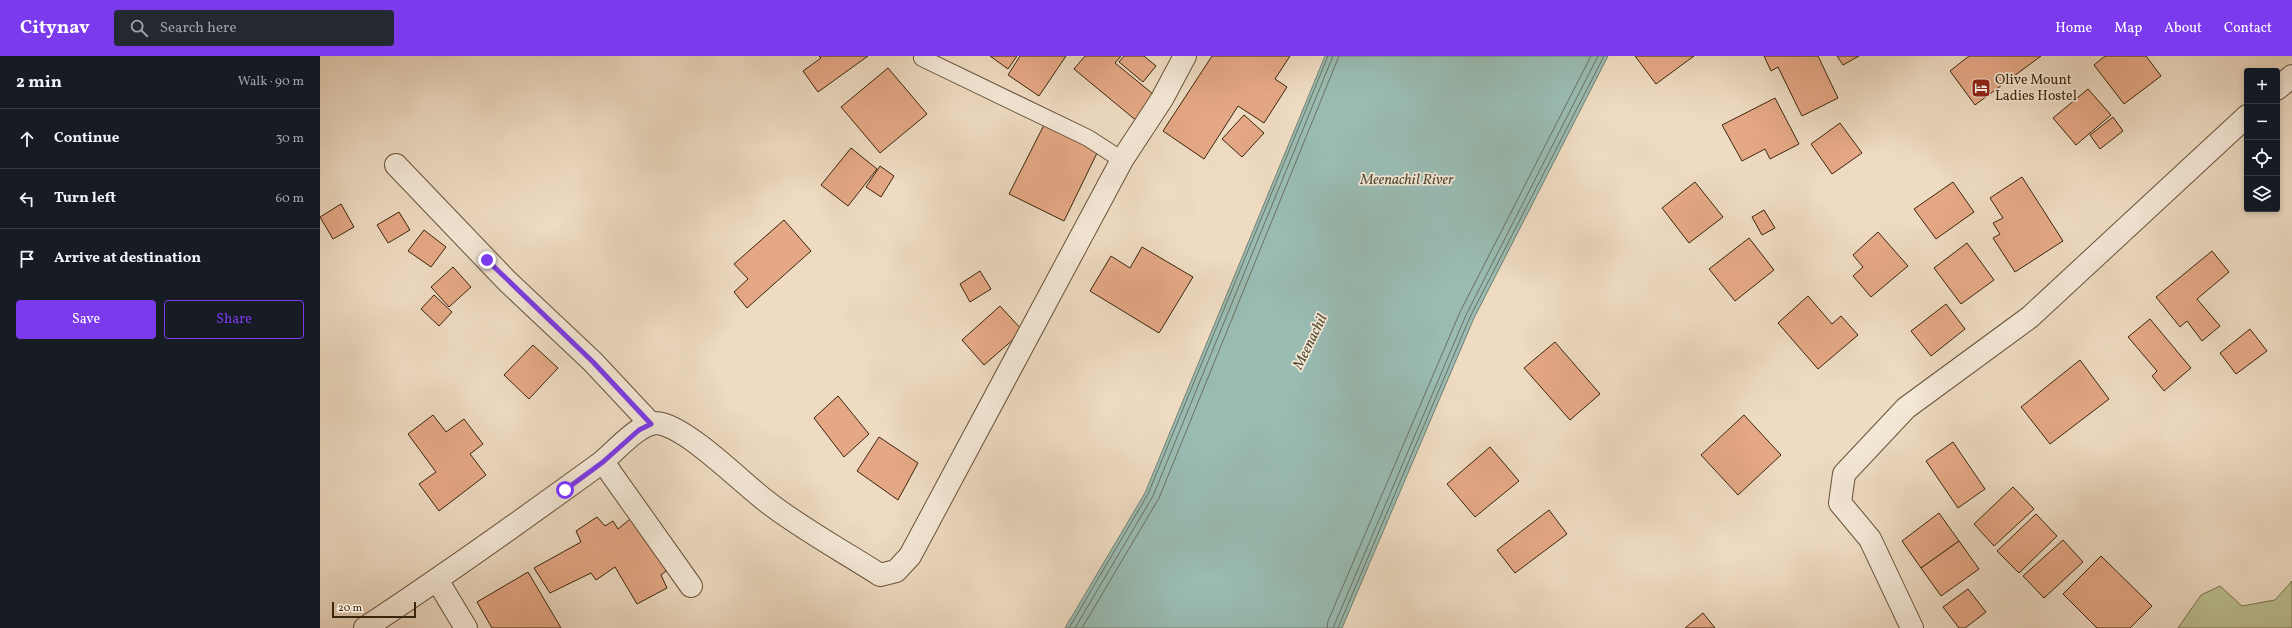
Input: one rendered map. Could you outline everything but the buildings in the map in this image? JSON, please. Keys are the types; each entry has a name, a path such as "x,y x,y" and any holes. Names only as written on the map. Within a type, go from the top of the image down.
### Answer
{"street":[{"path":"365,628 437,580 603,462 639,430 651,424 661,424 680,431 767,502 880,575 896,571 910,556 1122,160 1162,100 1185,56"},
{"path":"2280,86 2292,76"},
{"path":"1912,628 1870,539 1840,502 1844,474 1906,408 2030,317 2244,119"},
{"path":"396,165 507,281 593,362 651,424"},
{"path":"603,462 691,586"},
{"path":"437,580 466,628"}],"lane":[{"path":"922,58 1088,138 1122,160"}],"green space":[{"path":"2292,581 2292,628 2178,628 2201,595 2220,586 2242,606 2275,600"}],"water":[{"name":"Meenachil River","path":"1325,56 1608,56 1474,318 1342,628 1065,628 1145,493"}],"place":[{"name":"Olive Mount Ladies Hostel","path":"1981,88"}],"route":[{"path":"487,260 507,281 593,362 651,424 639,430 603,462 565,490"}],"water label":[{"name":"Meenachil","path":"1311,342"}]}
